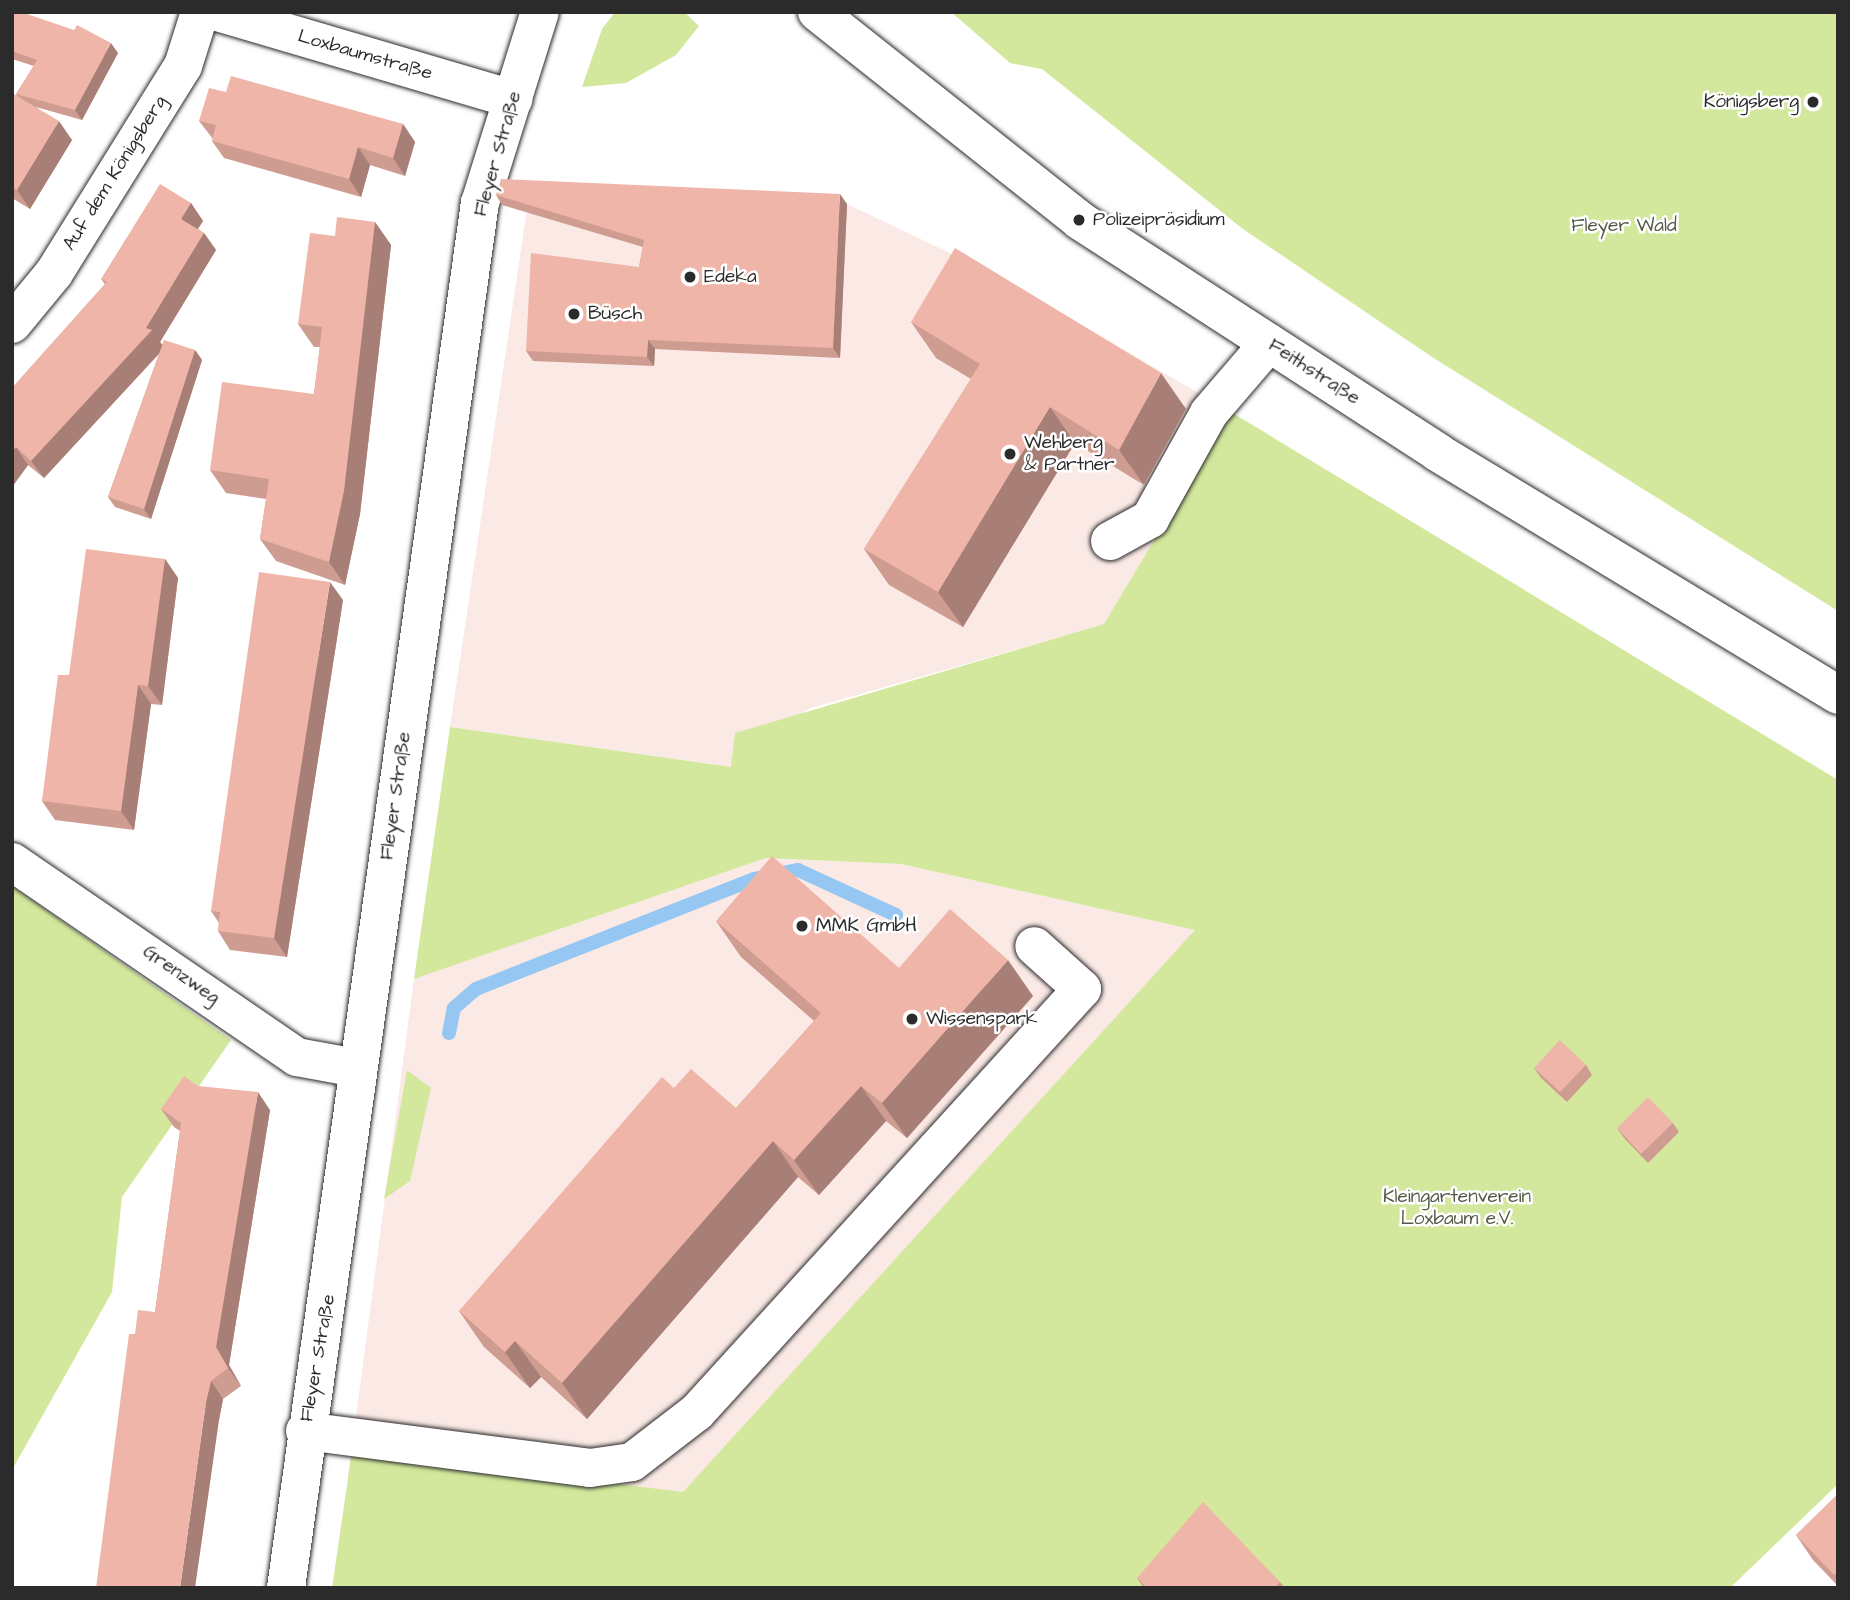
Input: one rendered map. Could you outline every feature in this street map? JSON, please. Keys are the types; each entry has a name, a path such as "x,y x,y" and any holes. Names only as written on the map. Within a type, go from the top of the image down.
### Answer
{"street":[{"name":"Auf dem Königsberg","path":"12,324 54,273 183,66 200,12"},
{"name":"Loxbaumstraße","path":"217,12 513,99"},
{"name":"Fleyer Straße","path":"286,1588 305,1431 349,1174 357,1068 480,203 540,12"},
{"name":"Feithstraße","path":"817,12 1079,220 1269,343 1838,695"},
{"path":"1110,541 1150,519 1209,413 1269,343"},
{"name":"Grenzweg","path":"12,862 298,1057 357,1068"},
{"path":"305,1431 590,1468 632,1462 697,1412 1082,989 1034,946"}],"shaded area":[{"path":"530,189 847,204 996,275 1231,412 1105,624 808,709 731,767 450,727"},
{"path":"766,858 901,864 1196,930 651,1528 348,1477 414,979"}],"green space":[{"path":"615,12 684,12 699,26 676,55 626,83 582,87 602,29"},
{"name":"Fleyer Wald","path":"951,12 1838,12 1838,611 1432,357 1243,229 1042,69 1010,63"},
{"name":"Kleingartenverein Loxbaum e.V.","path":"1231,412 1838,780 1838,1484 1730,1588 332,1588 352,1451 683,1492 1195,930 901,864 766,858 414,979 450,727 731,767 735,733 1104,624"},
{"path":"12,886 231,1040 122,1197 112,1292 12,1470"},
{"path":"407,1070 431,1088 410,1181 384,1199"}],"building":[{"path":"12,12 21,12 74,30 77,25 111,43 75,110 16,94 37,60 12,51"},
{"path":"231,76 403,124 393,158 358,147 349,179 212,141 216,125 199,121 209,88 226,92"},
{"path":"12,93 59,121 17,190 12,187"},
{"name":"Edeka","path":"501,179 840,194 833,348 648,340 647,357 526,351 531,253 639,267 644,240 496,195"},
{"path":"160,184 191,203 181,219 204,233 146,328 152,330 31,461 16,447 12,452 12,388 107,282 101,279"},
{"path":"337,217 375,222 344,491 329,562 260,539 269,479 210,470 222,382 314,394 322,327 298,324 310,233 335,236"},
{"path":"955,248 1161,373 1119,450 1050,407 938,592 864,549 980,364 911,322"},
{"path":"164,340 195,350 144,509 108,497"},
{"path":"86,549 165,559 148,686 138,685 121,811 42,801 58,675 69,675"},
{"path":"259,572 330,582 274,938 218,931 220,912 211,911"},
{"path":"772,856 899,968 950,909 1008,960 882,1103 861,1086 794,1160 773,1141 562,1383 515,1341 505,1352 459,1311 662,1077 674,1088 691,1069 736,1108 821,1013 716,921"},
{"path":"1560,1040 1586,1065 1560,1092 1534,1068"},
{"path":"184,1076 198,1086 258,1092 216,1347 228,1368 211,1381 206,1402 180,1588 96,1588 129,1334 135,1334 138,1310 155,1312 181,1123 161,1109"},
{"path":"1648,1097 1673,1123 1641,1154 1617,1128"},
{"path":"1838,1494 1838,1572 1834,1575 1796,1535"},
{"path":"1203,1502 1280,1582 1274,1588 1147,1588 1137,1578"}],"waterway":[{"path":"449,1033 454,1008 476,989 754,879 798,870 896,915"}],"place":[{"name":"Königsberg","path":"1813,102"},
{"name":"Polizeipräsidium","path":"1079,220"},
{"name":"Edeka","path":"690,277"},
{"name":"Büsch","path":"574,314"},
{"name":"Wehberg & Partner","path":"1010,454"},
{"name":"MMK GmbH","path":"802,926"},
{"name":"Wissenspark","path":"912,1019"}]}
